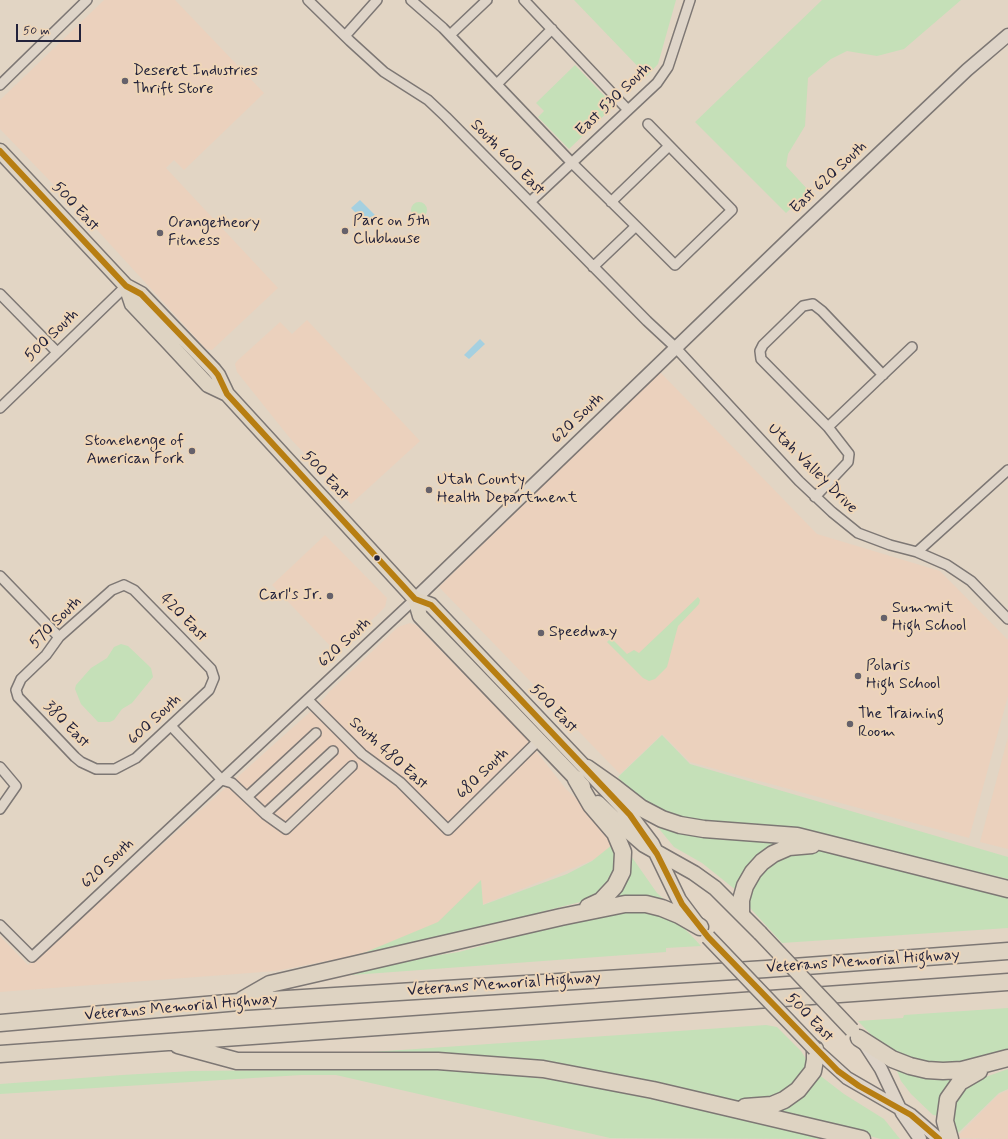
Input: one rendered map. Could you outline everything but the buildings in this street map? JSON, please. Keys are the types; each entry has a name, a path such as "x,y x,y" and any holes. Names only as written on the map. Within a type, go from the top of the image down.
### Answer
{"highway":[{"path":"581,774 614,787 641,808 673,823 698,829 797,836 832,846 1008,888"},
{"path":"561,917 594,904 605,897 618,881 623,864 622,850 615,833 591,805 581,774"},
{"path":"741,912 742,897 747,882 756,868 769,857 785,849 798,845 832,846"},
{"path":"239,1002 270,984 561,917 625,904 641,903 668,909 704,932"},
{"name":"Veterans Memorial Highway","path":"0,1023 239,1002 766,969 1008,951"},
{"name":"Veterans Memorial Highway","path":"0,1054 1008,982"},
{"path":"856,1034 888,1057 922,1070 949,1071 1006,1059"},
{"path":"165,1042 237,1061 438,1060 522,1067 577,1074 726,1106 767,1118 862,1139"},
{"path":"726,1106 759,1108 772,1105 787,1098 798,1090 811,1075 815,1063 815,1049"},
{"path":"950,1139 945,1124 945,1113 948,1099 955,1087 971,1074 1006,1059"}],"main road":[{"name":"500 East","path":"0,151 126,286 141,294 213,369 218,375 227,394 415,599 420,616 539,740 581,774"},
{"name":"500 East","path":"415,599 431,605 581,774 621,826 657,854 709,884 741,912 856,1034"},
{"name":"500 East","path":"657,854 679,900 704,932 815,1049"}],"street":[{"path":"0,85 87,0"},
{"name":"South 600 East","path":"308,0 384,72 428,100 593,267 675,347"},
{"path":"345,36 377,0"},
{"path":"411,0 450,35 571,162 675,264 732,210 648,124"},
{"path":"450,35 487,0"},
{"path":"524,0 628,110"},
{"name":"East 530 South","path":"530,202 657,83 668,67 690,0"},
{"path":"497,84 552,30"},
{"name":"East 620 South","path":"675,347 938,97 1008,35"},
{"path":"611,202 669,146"},
{"path":"593,267 636,226"},
{"name":"500 South","path":"0,408 126,286"},
{"path":"0,294 57,352"},
{"path":"815,497 846,464 849,458 846,448 828,427 759,356 763,345 803,306 813,304 822,310 883,375"},
{"name":"Utah Valley Drive","path":"675,347 815,497 845,524 858,533 890,545 917,552 947,565 972,581 1008,619"},
{"name":"620 South","path":"0,925 32,957 415,599 675,347"},
{"path":"828,427 912,347"},
{"path":"917,552 1008,470"},
{"path":"0,576 59,637"},
{"name":"570 South","path":"16,690 21,679 46,655 59,637 112,590 124,585"},
{"name":"420 East","path":"124,585 134,590 181,638 211,669 214,678"},
{"name":"600 South","path":"105,769 124,765 136,758 209,690 214,678"},
{"name":"380 East","path":"16,690 18,697 75,757 88,766 105,769"},
{"name":"South 480 East","path":"308,700 362,754 400,782 448,830"},
{"path":"171,726 222,780 232,783 265,814 286,828 352,766"},
{"path":"247,797 316,733"},
{"name":"680 South","path":"448,830 539,740"},
{"path":"265,814 333,751"},
{"path":"0,767 16,786 0,809"},
{"name":"500 East","path":"856,1034 881,1069 899,1108 920,1139"},
{"name":"500 East","path":"815,1049 854,1084 899,1108 918,1121 939,1139"}],"shaded area":[{"path":"104,0 175,0 264,93 184,170 174,160 166,168 278,288 212,350 206,349 99,232 0,129 0,100"},
{"path":"307,320 420,441 351,504 289,437 237,372 235,364 280,322 292,334"},
{"path":"660,372 817,534 940,571 1008,640 1008,696 969,838 690,762 662,734 620,774 439,587"},
{"path":"325,535 387,598 385,607 337,653 272,585"},
{"path":"410,623 416,625 525,737 566,789 585,807 613,845 598,858 484,904 438,927 367,953 276,971 0,992 0,936 28,965 320,703 330,691 398,627"},
{"path":"1008,737 1008,849 980,842"},
{"path":"1008,1090 1008,1139 956,1138 998,1095"}],"green space":[{"path":"574,0 676,0 658,64 647,76"},
{"path":"822,0 961,0 904,49 877,56 847,51 831,59 808,78 805,126 788,154 786,166 809,191 786,213 695,122"},
{"path":"575,65 614,106 569,149 538,117 544,111 536,103"},
{"path":"419,202 426,207 427,210 422,217 419,218 412,213 411,210 416,203"},
{"path":"698,597 700,600 699,604 678,626 667,667 655,679 649,681 643,678 607,642 611,638 627,654 634,650 639,653"},
{"path":"121,644 128,646 151,668 153,677 132,703 122,709 114,720 110,722 98,722 81,704 75,689 76,685 91,668 107,658 114,647"},
{"path":"662,735 690,764 1008,857 1008,879 793,829 705,822 672,815 646,802 627,787 618,777"},
{"path":"656,825 789,841 737,891 702,863 674,847"},
{"path":"612,845 615,859 614,868 601,892 592,899 341,963 341,959 366,952 438,922 481,880 483,905 567,874 592,861"},
{"path":"805,849 823,851 1008,895 1008,928 782,943 751,909 749,904 751,884 767,864"},
{"path":"629,853 657,893 667,902 612,901"},
{"path":"638,908 663,916 679,924 701,946 666,948 666,952 352,975 353,973 420,958 459,952 547,928"},
{"path":"1008,1008 1008,1053 968,1065 911,1063 878,1042 858,1021 903,1018 904,1015"},
{"path":"766,1025 777,1027 801,1051 806,1059 805,1068 808,1070 778,1098 739,1103 585,1070 372,1054 372,1052"},
{"path":"896,1068 957,1076 940,1116 933,1115 911,1094 901,1081"},
{"path":"408,1069 486,1072 577,1083 832,1139 610,1138 336,1075 301,1075 0,1094 0,1084 122,1075 192,1071"},
{"path":"1008,1069 1008,1089 999,1093 957,1134 954,1121 955,1117 951,1116 958,1094 974,1081"},
{"path":"818,1074 844,1094 884,1119 900,1139 881,1139 773,1111"}],"water":[{"path":"360,200 375,215 366,223 351,208"},
{"path":"480,339 485,344 469,359 464,355"}],"transit line":[{"path":"0,151 126,286 141,294 214,370 227,394 415,599 431,605 630,815 657,854 682,904 708,937 838,1071 859,1086 911,1115 939,1139"}],"place":[{"name":"Deseret Industries Thrift Store","path":"125,81"},
{"name":"Parc on 5th Clubhouse","path":"345,231"},
{"name":"Orangetheory Fitness","path":"160,233"},
{"name":"Stonehenge of American Fork","path":"192,451"},
{"name":"Utah County Health Department","path":"429,490"},
{"name":"Carl's Jr.","path":"330,596"},
{"name":"Summit High School","path":"884,618"},
{"name":"Speedway","path":"541,633"},
{"name":"Polaris High School","path":"858,676"},
{"name":"The Training Room","path":"850,724"}]}
